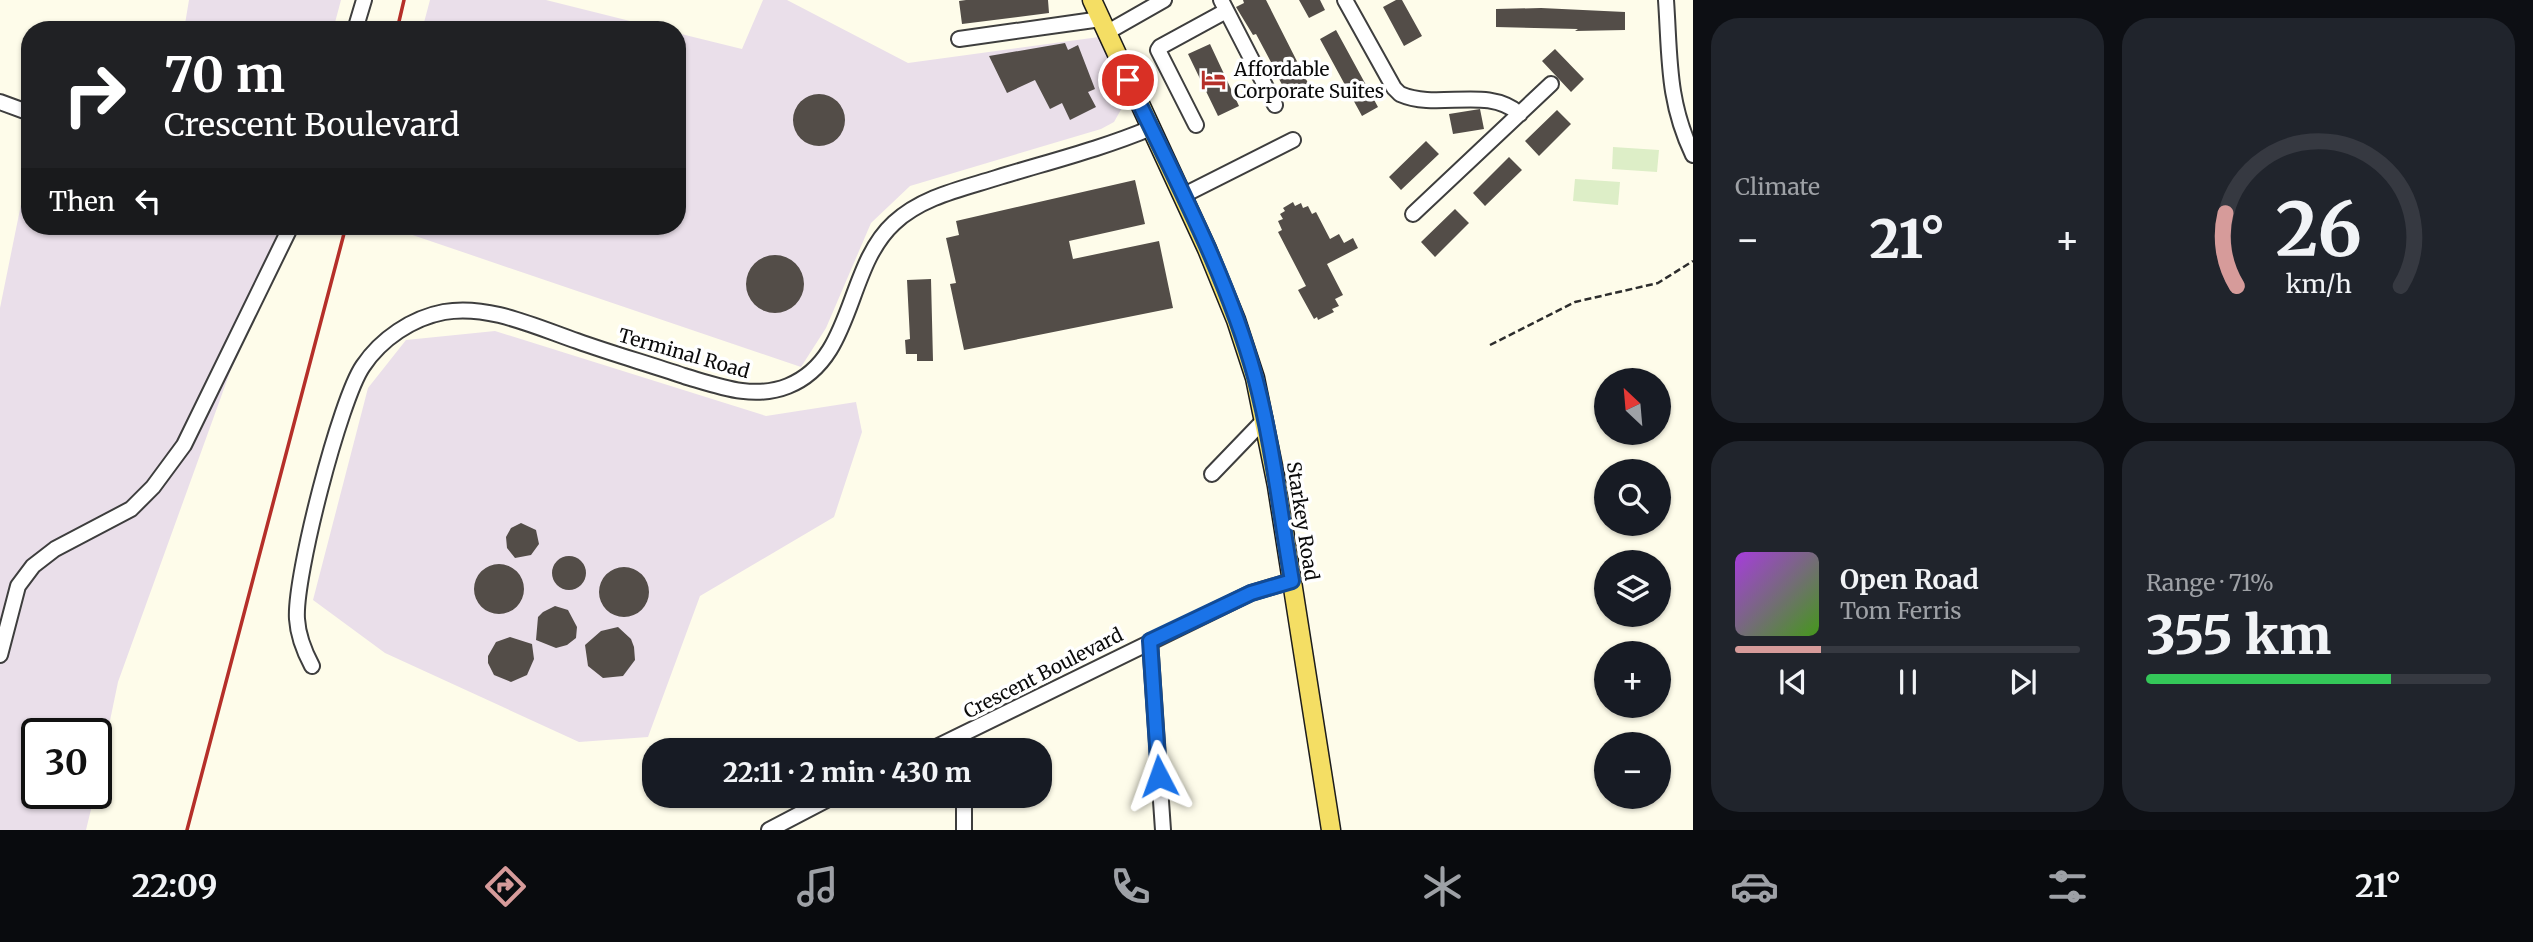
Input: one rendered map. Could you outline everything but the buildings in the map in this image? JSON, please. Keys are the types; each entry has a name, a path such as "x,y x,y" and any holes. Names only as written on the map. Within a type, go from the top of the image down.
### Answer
{"main road":[{"name":"Starkey Road","path":"1092,0 1182,196 1242,337 1265,419 1331,830"}],"street":[{"path":"358,21 364,0"},
{"path":"959,39 1103,26 1164,0"},
{"path":"1345,0 1394,88 1400,94 1447,102 1489,99 1511,106 1520,114"},
{"path":"1666,0 1670,87 1675,111 1693,155"},
{"path":"1196,125 1158,50 1224,6 1275,105"},
{"path":"1413,214 1551,84"},
{"path":"0,102 21,110"},
{"name":"Terminal Road","path":"312,666 299,635 298,601 310,537 349,390 365,363 378,348 412,323 447,312 480,312 520,322 704,382 743,392 772,391 803,378 829,352 839,335 868,260 883,234 910,211 938,196 1121,140 1151,128"},
{"path":"1182,196 1293,140"},
{"path":"0,655 18,586 33,566 55,549 131,509 153,487 184,445 287,235"},
{"path":"1212,474 1265,419"},
{"name":"Crescent Boulevard","path":"954,738 1251,593 1292,581"},
{"path":"1150,641 1163,830"},
{"path":"964,733 964,738"},
{"path":"769,830 811,808"},
{"path":"964,808 964,830"}],"path":[{"path":"1490,345 1575,302 1658,283 1693,261"}],"shaded area":[{"path":"189,0 341,0 335,21 186,21"},
{"path":"430,0 546,0 630,21 424,21"},
{"path":"763,0 787,0 908,63 1099,37 1127,99 1114,122 1101,129 910,186 871,223 826,328 801,367 412,235 686,235 686,35 742,49"},
{"path":"21,204 21,235 293,235 230,372 118,682 111,718 21,718 21,809 91,809 86,830 0,830 0,308"},
{"path":"495,331 766,416 856,402 862,432 834,517 700,596 648,737 579,742 385,653 313,600 368,388 406,340"}],"green space":[{"path":"1613,147 1659,150 1657,172 1612,169"},
{"path":"1575,179 1620,182 1618,205 1573,201"}],"railway":[{"path":"399,21 404,0"},
{"path":"187,830 344,235"}],"place":[{"name":"Affordable Corporate Suites","path":"1214,80"}],"route":[{"path":"1128,80 1207,249 1242,337 1265,419 1292,581 1251,593 1150,641 1159,776"}]}
